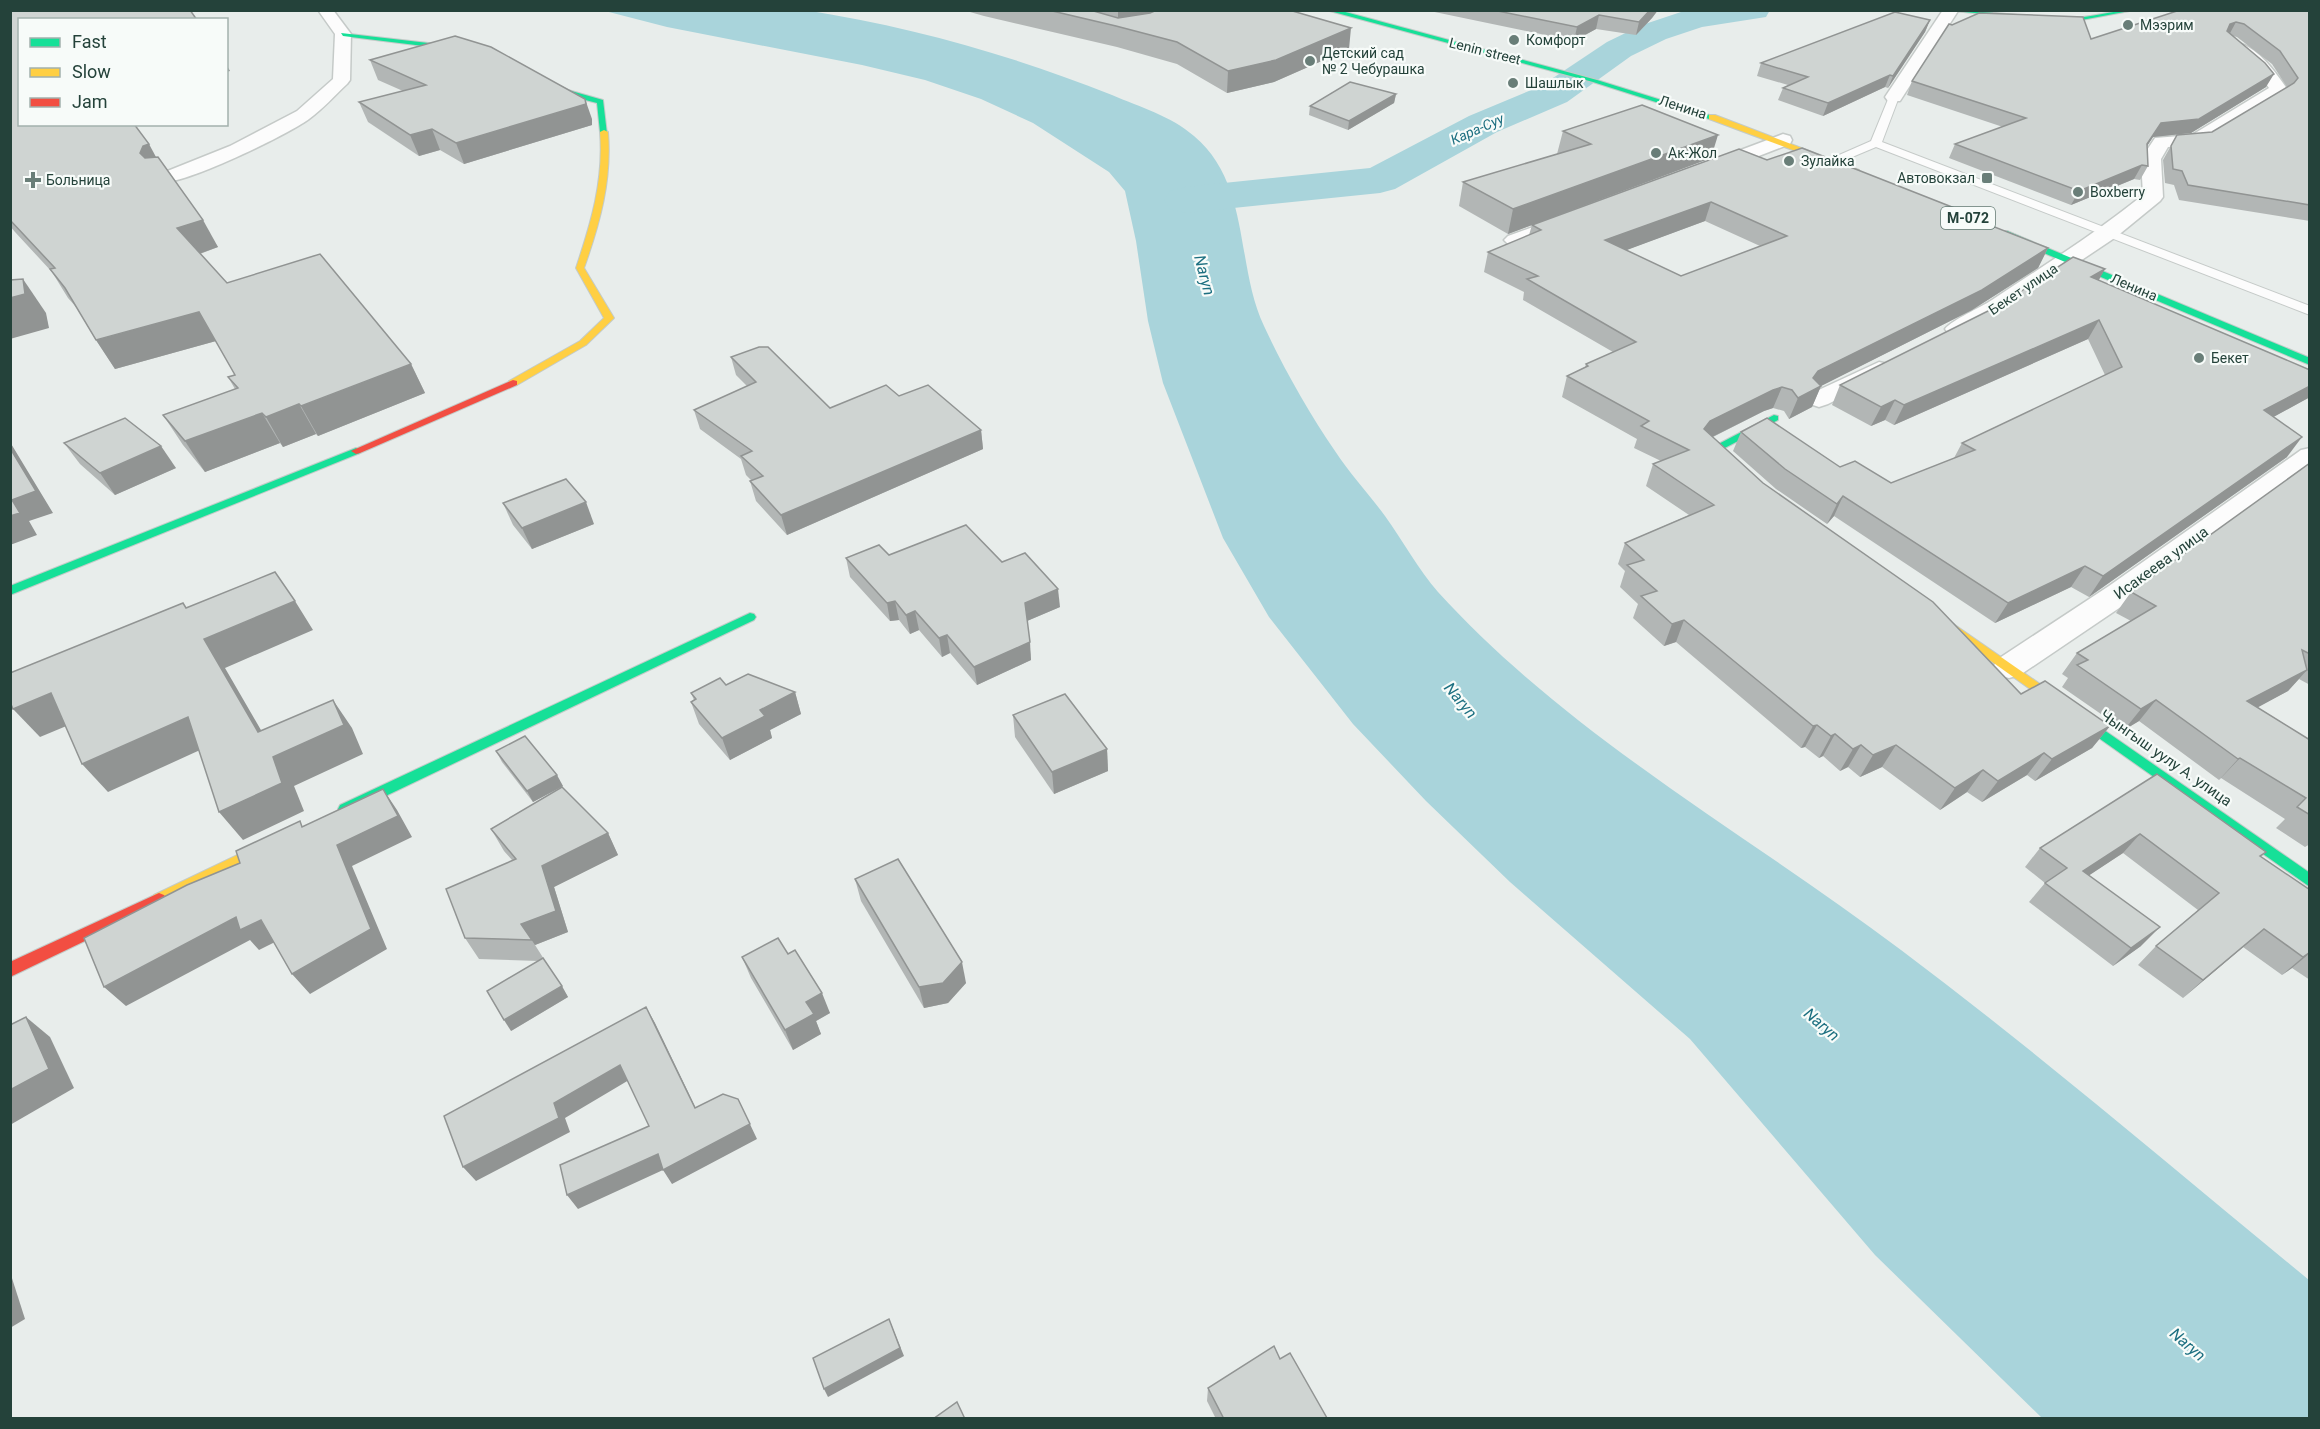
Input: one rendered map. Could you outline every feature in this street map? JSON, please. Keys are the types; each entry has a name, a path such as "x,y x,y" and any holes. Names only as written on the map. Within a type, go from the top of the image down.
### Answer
{"main road":[{"name":"Lenin street","path":"1329,10 1621,87"},
{"path":"1944,10 2071,20 2132,10"},
{"path":"343,33 462,47 484,54"},
{"path":"10,591 347,455 512,384 583,343 609,318 580,268 600,210 606,144 600,102 565,92 525,71"},
{"name":"Ленина","path":"1621,87 1783,140 1865,174"},
{"name":"Ленина","path":"1992,228 2310,362"},
{"path":"1747,481 1712,450 1774,418"},
{"name":"Чынгыш уулу А. улица","path":"1921,606 2310,880"},
{"path":"333,815 750,617"},
{"path":"10,970 290,836"}],"street":[{"path":"167,177 237,150 303,115 341,80 343,33 325,10"},
{"path":"1894,97 1950,11"},
{"name":"Бекет улица","path":"1940,338 1981,317 2109,233 2153,197 2151,159 2162,142 2196,140 2279,90 2265,70 2230,42"},
{"path":"1695,174 1783,140"},
{"path":"1515,240 1594,211"},
{"path":"1819,399 1900,358"},
{"name":"Исакеева улица","path":"2009,666 2120,594 2310,456"}],"lane":[{"path":"1876,143 1894,97"},
{"path":"1834,161 1876,143 2310,312"}],"water":[{"name":"Naryn","path":"805,10 922,34 1037,67 1155,112 1194,136 1212,155 1225,177 1240,226 1255,302 1264,326 1288,374 1341,459 1385,516 1438,592 1489,644 1544,693 1661,782 1901,950 2005,1030 2309,1280 2309,1418 2042,1418 1875,1255 1690,1039 1510,882 1426,801 1353,724 1269,617 1223,538 1163,383 1148,321 1136,241 1125,191 1109,172 1033,123 981,99 925,80 862,65 667,27 605,11"}],"building":[{"path":"10,10 190,10 196,18 18,18 18,126 136,126 149,144 143,146 140,153 145,158 158,157 203,220 177,228 227,283 320,254 411,364 301,406 299,404 266,417 262,413 185,441 163,415 238,388 228,377 235,375 199,312 96,340 65,288 50,269 55,268 10,220"},
{"path":"1048,10 1090,10 1118,18 1157,10 1289,10 1351,28 1276,60 1228,71 1177,42"},
{"path":"1493,10 1650,10 1639,22 1599,15 1577,27"},
{"path":"2180,10 2310,10 2310,205 2188,185 2182,171 2173,169 2171,146 2177,135 2212,132 2294,83 2298,78 2280,51 2244,24 2236,22 2230,24 2227,31 2265,63 2274,74 2199,119 2161,123 2147,144 2148,166 2142,165 2079,191 1955,144 2026,118 1912,81 1949,24 1952,25 1979,13 2083,17 2091,39"},
{"path":"1895,12 1930,20 1893,76 1890,75 1828,103 1783,88 1808,77 1761,63"},
{"path":"455,36 491,47 585,99 586,104 456,143 432,129 410,135 359,102 426,85 370,60"},
{"path":"1350,82 1396,94 1349,121 1310,106"},
{"path":"1642,105 1718,135 1513,209 1463,182 1591,144 1563,131"},
{"path":"1802,148 1957,209 1954,211 2048,248 1982,290 1818,371 1813,378 1821,386 1798,398 1792,390 1782,387 1773,390 1710,421 1704,429 1763,483 1933,602 2021,694 2045,681 2110,726 2052,759 2044,753 1998,781 1983,770 1955,788 1896,745 1873,755 1861,745 1853,749 1835,734 1831,736 1817,725 1813,726 1684,620 1672,624 1641,596 1657,591 1627,565 1644,560 1625,543 1714,505 1653,464 1689,450 1641,426 1649,421 1567,376 1588,366 1586,364 1636,342 1527,279 1538,276 1488,252 1541,230 1532,225 1739,149 1767,160","holes":["1711,202 1787,236 1681,276 1605,240"]},
{"path":"2073,257 2105,269 2091,277 2310,370 2310,386 2264,410 2302,437 2103,576 2085,566 2008,603 1843,496 1837,504 1785,469 1741,432 1767,418 1840,467 1855,461 1891,483 1975,450 1962,443 2122,367 2099,320 1904,405 1895,400 1881,407 1840,385 2000,305"},
{"path":"23,279 25,294 10,298 10,280"},
{"path":"759,347 768,347 830,408 886,385 899,396 928,385 981,430 781,515 750,481 763,476 741,456 752,451 694,410 756,382 731,357"},
{"path":"125,418 161,446 100,473 64,443"},
{"path":"10,448 36,491 12,500 20,513 10,516"},
{"path":"2310,463 2310,654 2302,650 2307,670 2247,701 2310,740 2310,815 2297,807 2306,798 2240,758 2238,759 2156,700 2141,709 2077,665 2088,660 2077,653 2156,606 2131,592"},
{"path":"566,479 586,502 522,528 503,503"},
{"path":"966,525 1002,562 1025,553 1058,589 1025,603 1030,642 974,667 947,635 939,638 915,611 906,615 895,601 887,603 846,558 879,545 889,555"},
{"path":"275,572 295,601 204,639 258,732 333,700 344,725 273,757 282,783 219,812 188,717 82,764 51,693 13,709 10,702 10,673 183,603 186,608"},
{"path":"748,674 795,692 760,710 765,716 722,738 691,702 696,699 691,693 720,678 726,685"},
{"path":"1065,694 1107,749 1052,772 1013,715"},
{"path":"525,736 557,775 527,791 496,751"},
{"path":"2157,774 2266,852 2260,856 2310,890 2310,952 2303,957 2264,929 2203,980 2156,946 2219,893 2140,834 2083,871 2160,927 2131,948 2045,883 2067,868 2040,848"},
{"path":"562,787 608,833 542,866 556,911 521,924 532,940 465,938 446,889 516,859 491,829"},
{"path":"383,789 398,816 337,845 371,929 292,974 261,920 240,930 236,917 104,987 84,938 187,885 240,863 236,851 300,821 302,827"},
{"path":"898,859 962,962 943,983 919,987 855,879"},
{"path":"778,938 788,954 795,950 822,993 806,1002 814,1014 785,1030 742,957"},
{"path":"543,958 562,986 504,1020 487,991"},
{"path":"646,1007 695,1108 723,1094 738,1099 750,1124 663,1170 658,1154 567,1195 560,1165 649,1126 620,1065 554,1103 559,1118 463,1167 444,1116"},
{"path":"26,1017 49,1069 10,1090 10,1025"},
{"path":"889,1319 900,1348 824,1389 813,1358"},
{"path":"1274,1346 1280,1359 1290,1353 1327,1418 1224,1419 1208,1388"},
{"path":"957,1402 965,1419 933,1419"}],"waterway":[{"name":"Кара-Суу","path":"1185,200 1380,180 1483,124 1554,94 1619,49 1654,32 1697,18 1754,10"}],"traffic: fast":[{"path":"1329,10 1595,81 1712,117"},
{"path":"1945,10 2071,20 2132,10"},
{"path":"343,34 472,50"},
{"path":"542,79 565,92 600,102 604,132"},
{"path":"2004,233 2310,362"},
{"path":"1737,472 1712,450 1774,418"},
{"path":"10,591 356,451"},
{"path":"345,809 750,617"},
{"path":"2091,726 2310,881"}],"traffic: slow":[{"path":"1712,117 1855,170"},
{"path":"513,383 583,343 609,318 580,268 600,201 606,150 604,132"},
{"path":"1929,611 2091,726"},
{"path":"159,899 279,841"}],"traffic: jam":[{"path":"356,451 513,383"},
{"path":"10,970 159,899"}],"place":[{"name":"Мээрим","path":"2128,25"},
{"name":"Комфорт","path":"1514,40"},
{"name":"Детский сад № 2 Чебурашка","path":"1310,61"},
{"name":"Шашлык","path":"1513,83"},
{"name":"Ак-Жол","path":"1656,153"},
{"name":"Зулайка","path":"1789,161"},
{"name":"Автовокзал","path":"1987,178"},
{"name":"Больница","path":"33,180"},
{"name":"Boxberry","path":"2078,192"},
{"name":"Бекет","path":"2199,358"}]}
